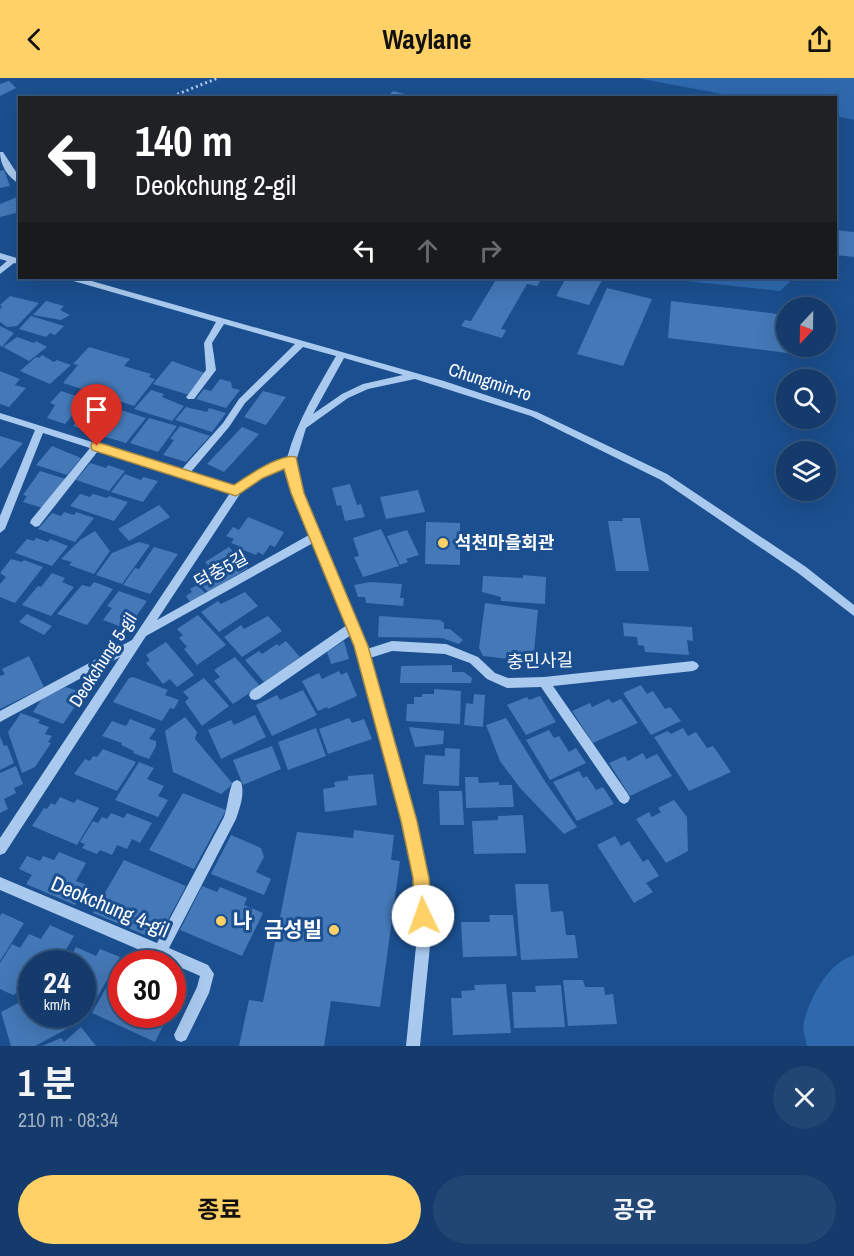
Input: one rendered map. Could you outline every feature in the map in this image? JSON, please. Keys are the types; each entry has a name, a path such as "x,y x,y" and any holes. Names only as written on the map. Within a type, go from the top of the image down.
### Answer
{"street":[{"path":"0,154 14,178 18,181"},
{"path":"0,256 16,261"},
{"path":"0,271 16,261"},
{"name":"Chungmin-ro","path":"76,279 416,376 534,414 664,477 802,570 854,611"},
{"path":"191,397 211,370 208,343 221,321"},
{"path":"183,474 226,425 242,401 300,344"},
{"path":"341,356 304,425 291,460 291,470 363,655 409,821 421,878 424,936 413,1046"},
{"path":"304,425 345,396 366,386 416,376"},
{"path":"0,416 236,491 259,475 291,460"},
{"path":"0,529 40,429"},
{"path":"35,523 97,446"},
{"name":"Deokchung 5-gil","path":"0,849 236,491"},
{"name":"덕충5길","path":"0,717 316,536"},
{"path":"255,695 353,627"},
{"name":"충민사길","path":"363,655 392,646 436,648 465,655 498,681 507,683 544,682 693,666"},
{"path":"544,682 624,798"},
{"path":"161,950 230,819 236,800 237,786"},
{"name":"Deokchung 4-gil","path":"0,883 158,950"},
{"name":"Deokchung 4-gil","path":"186,962 207,974 204,988 186,1025"},
{"name":"Deokchung 4-gil","path":"181,1035 184,1028"}],"path":[{"path":"173,96 218,78"}],"shaded area":[{"path":"637,78 854,78 854,120 837,116 837,96 733,96"},
{"path":"668,279 793,279 780,291"},
{"path":"854,955 854,1046 807,1046 804,1025 816,992 836,965"}],"building":[{"path":"9,81 16,88 0,96 0,84"},
{"path":"393,91 413,96 388,96"},
{"path":"4,170 10,186 0,188 0,171"},
{"path":"18,197 18,212 0,217 0,204"},
{"path":"837,230 854,232 854,257 837,255"},
{"path":"496,279 541,279 537,286 527,284 501,329 506,330 502,338 461,326 465,320 471,321"},
{"path":"565,279 602,279 589,305 556,296"},
{"path":"607,288 652,299 623,366 577,354"},
{"path":"10,296 39,303 17,326 7,327 0,322 2,307 0,305"},
{"path":"46,301 64,306 60,310 70,315 61,320 33,315"},
{"path":"671,301 776,314 776,352 668,338"},
{"path":"31,316 64,326 55,335 50,333 46,337 19,329"},
{"path":"0,326 14,333 2,347 0,345"},
{"path":"17,337 34,343 36,341 47,347 29,361 3,347"},
{"path":"89,347 130,359 124,366 151,374 149,377 155,379 134,406 63,383 78,365 73,364"},
{"path":"42,355 54,362 57,360 71,365 50,384 20,371 36,357 39,358"},
{"path":"172,361 205,373 189,395 153,384"},
{"path":"0,371 20,379 15,385 26,388 9,407 0,404"},
{"path":"220,379 231,382 232,388 240,390 226,408 196,399 204,389 211,391"},
{"path":"151,390 164,394 162,397 184,406 172,421 134,409"},
{"path":"61,391 86,399 65,424 47,418 55,405 50,403"},
{"path":"263,391 286,397 266,425 244,417"},
{"path":"89,400 116,409 96,433 73,426 82,415 77,414"},
{"path":"186,407 207,412 209,408 226,413 212,432 175,420"},
{"path":"118,409 146,418 126,443 102,436 111,424 106,423"},
{"path":"149,418 177,426 158,452 130,443"},
{"path":"180,426 210,436 186,462 163,455 174,440 170,439"},
{"path":"242,427 259,434 224,472 207,464"},
{"path":"0,436 23,443 0,469"},
{"path":"52,446 81,458 67,475 36,465"},
{"path":"90,463 106,468 108,465 125,471 109,491 76,480"},
{"path":"40,471 66,479 43,508 23,502 27,496 23,495"},
{"path":"125,474 141,480 143,477 158,481 143,502 111,492"},
{"path":"350,484 357,505 361,504 365,517 345,521 341,505 337,506 332,488"},
{"path":"418,490 425,512 386,519 380,497"},
{"path":"80,494 90,497 93,494 107,498 109,496 128,502 114,521 70,506"},
{"path":"159,505 170,517 129,541 118,529"},
{"path":"64,512 74,515 76,512 94,518 75,542 38,529 52,513 61,516"},
{"path":"248,517 284,532 275,547 270,545 263,555 258,552 256,555 238,548 239,546 231,543 234,539 226,536 233,527 239,530"},
{"path":"622,518 640,518 649,571 616,571 608,521 623,521"},
{"name":"석천마을회관","path":"426,522 460,523 460,565 425,564"},
{"path":"381,529 399,566 363,577 354,557 359,556 353,538"},
{"path":"407,530 419,555 406,559 408,562 400,565 387,536"},
{"path":"95,531 110,551 94,574 69,565 72,562 61,559 80,540"},
{"path":"36,538 48,542 50,539 68,546 52,566 15,553 27,539 34,541"},
{"path":"139,542 150,545 122,584 96,575 112,553"},
{"path":"154,547 178,554 150,594 123,585 135,568 139,569"},
{"path":"229,547 248,568 208,592 194,577 210,567 205,562"},
{"path":"11,559 22,562 24,560 43,567 15,603 0,597 0,584 6,577 0,573"},
{"path":"52,573 65,578 62,582 74,587 51,616 22,605 38,586 41,587"},
{"path":"523,575 546,577 545,604 501,601 501,597 482,592 483,576 523,578"},
{"path":"94,582 113,589 87,625 57,614 82,585 90,587"},
{"path":"370,582 402,584 400,598 404,598 403,606 366,603 365,597 358,597 354,585"},
{"path":"197,585 205,593 190,602 186,596 192,592 190,589"},
{"path":"119,591 147,601 127,629 103,620 112,608 107,606"},
{"path":"245,592 258,606 219,632 201,612 218,601 221,604"},
{"path":"485,603 538,610 533,662 483,656 479,648"},
{"path":"27,614 52,626 44,635 19,622"},
{"path":"198,615 226,645 197,665 184,649 187,647 179,638 183,635 177,629"},
{"path":"268,616 282,631 242,657 224,637 241,625 244,629"},
{"path":"379,616 440,620 444,623 444,629 450,629 463,640 459,644 442,638 378,637"},
{"path":"623,623 692,627 693,641 687,640 689,655 645,652 644,646 638,645 637,637 624,636"},
{"path":"286,641 300,657 264,682 245,660 259,651 262,654"},
{"path":"344,641 349,659 331,664 327,652"},
{"path":"166,642 194,675 177,687 170,679 163,684 146,663 150,660 146,655"},
{"path":"29,656 44,687 0,709 0,676 5,674 2,669"},
{"path":"235,657 260,686 233,704 214,681 220,677 214,670"},
{"path":"452,665 452,672 464,672 472,678 471,683 400,683 401,666"},
{"path":"339,671 341,675 347,672 357,696 318,711 302,681 319,673 322,679"},
{"path":"133,677 168,690 165,695 179,700 174,709 170,708 162,721 113,702 129,678"},
{"path":"204,678 229,706 202,726 185,702 189,698 183,692"},
{"path":"641,685 647,694 653,691 665,709 670,707 681,721 651,735 623,693"},
{"path":"66,687 84,693 63,724 33,712 43,697"},
{"path":"434,689 461,691 460,724 406,721 407,704 414,704 414,697 422,697 422,694 434,694"},
{"path":"303,690 317,715 272,736 256,705 277,695 280,700"},
{"path":"474,694 485,695 483,727 464,725 466,703 473,704"},
{"path":"540,696 556,722 526,735 507,705 527,697 529,700"},
{"path":"609,699 612,703 621,699 638,723 593,743 572,711 590,703 592,707"},
{"path":"21,713 40,720 38,723 49,727 45,734 52,736 48,742 51,743 35,767 22,773 8,732"},
{"path":"255,715 266,737 221,759 208,730 231,720 234,725"},
{"path":"185,717 197,732 195,739 233,784 221,794 173,772 165,731"},
{"path":"349,718 352,723 364,719 372,739 328,754 319,729"},
{"path":"506,718 544,780 577,827 564,834 520,788 500,761 486,725"},
{"path":"130,719 156,729 149,739 156,741 156,746 149,759 133,753 134,751 121,745 122,743 102,736 112,721 126,726"},
{"path":"409,727 444,731 443,744 415,747"},
{"path":"316,728 326,756 288,770 278,742"},
{"path":"683,728 688,736 696,732 707,748 713,746 731,772 689,791 654,737 668,731 671,734"},
{"path":"549,730 554,738 559,736 569,752 576,748 586,763 550,780 526,740"},
{"path":"0,736 4,746 7,745 14,763 0,770"},
{"path":"272,746 281,769 243,785 233,760"},
{"path":"445,748 460,749 459,786 423,784 425,755 445,756"},
{"path":"103,749 136,762 117,791 74,774 85,759 90,761 93,756 97,757"},
{"path":"643,753 646,759 657,754 672,776 630,796 609,763 625,756 628,761"},
{"path":"139,762 154,768 147,779 164,786 158,796 168,800 158,817 115,800"},
{"path":"16,766 23,784 14,788 16,793 4,799 8,809 0,813 0,773"},
{"path":"579,771 583,778 587,776 596,790 603,787 614,804 577,821 553,782"},
{"path":"373,774 377,805 325,812 323,789 335,787 334,782 348,780 348,776"},
{"path":"465,777 478,777 479,783 499,782 499,785 512,785 514,807 466,808"},
{"path":"439,791 462,791 464,825 440,825"},
{"path":"183,793 226,810 194,869 149,850"},
{"path":"60,797 74,803 77,799 99,808 77,845 32,826 44,808 47,809 51,803 55,805"},
{"path":"674,800 687,817 688,851 666,863 636,819 649,812 652,817 661,812 658,808"},
{"path":"111,813 124,818 127,813 152,823 140,843 132,839 127,849 117,845 112,855 100,850 97,854 82,848 85,844 80,842 93,821 98,823 102,817 107,819"},
{"path":"523,815 526,853 474,854 472,821 498,820 498,816"},
{"name":"금성빌","path":"354,830 394,835 391,860 400,861 380,1007 331,1001 324,1046 239,1046 249,1000 263,1002 297,832 353,838"},
{"path":"231,835 261,848 264,857 256,872 271,879 264,895 211,874"},
{"path":"615,836 621,846 629,841 643,862 648,859 659,876 646,883 653,892 634,903 597,845"},
{"path":"59,852 86,863 76,881 87,885 75,905 26,884 32,875 19,869 27,856 40,861 43,856 54,860"},
{"path":"124,860 186,886 157,940 93,913"},
{"path":"515,884 548,884 551,912 563,911 566,935 575,935 578,958 521,960"},
{"name":"나","path":"202,886 217,892 220,887 247,898 244,905 263,913 242,956 180,930"},
{"path":"2,913 24,923 0,961 0,916"},
{"path":"489,915 513,915 517,956 463,957 461,922 490,922"},
{"path":"50,925 74,936 66,950 18,950 18,992 13,995 0,989 0,963 12,944 20,948 29,934 41,939"},
{"path":"100,949 108,952 108,978 96,999 96,956"},
{"path":"563,980 583,980 585,987 604,987 605,995 613,994 617,1024 568,1026"},
{"path":"108,984 108,1020 96,1015 96,1006"},
{"path":"506,984 511,1033 453,1035 451,998 462,998 461,991 475,990 474,985"},
{"path":"561,985 565,1027 514,1028 512,992 536,992 535,986"},
{"path":"18,1003 18,1028 69,1028 35,1046 11,1046 1,1012"},
{"path":"82,1028 96,1046 42,1046 61,1038 64,1042"},
{"path":"125,1028 162,1028 155,1042"}],"place":[{"name":"석천마을회관","path":"443,543"},
{"name":"나","path":"221,921"},
{"name":"금성빌","path":"334,930"}],"route":[{"path":"97,446 236,491 246,482 291,460 292,477 297,493 361,646 409,821 421,878 423,916"}]}
